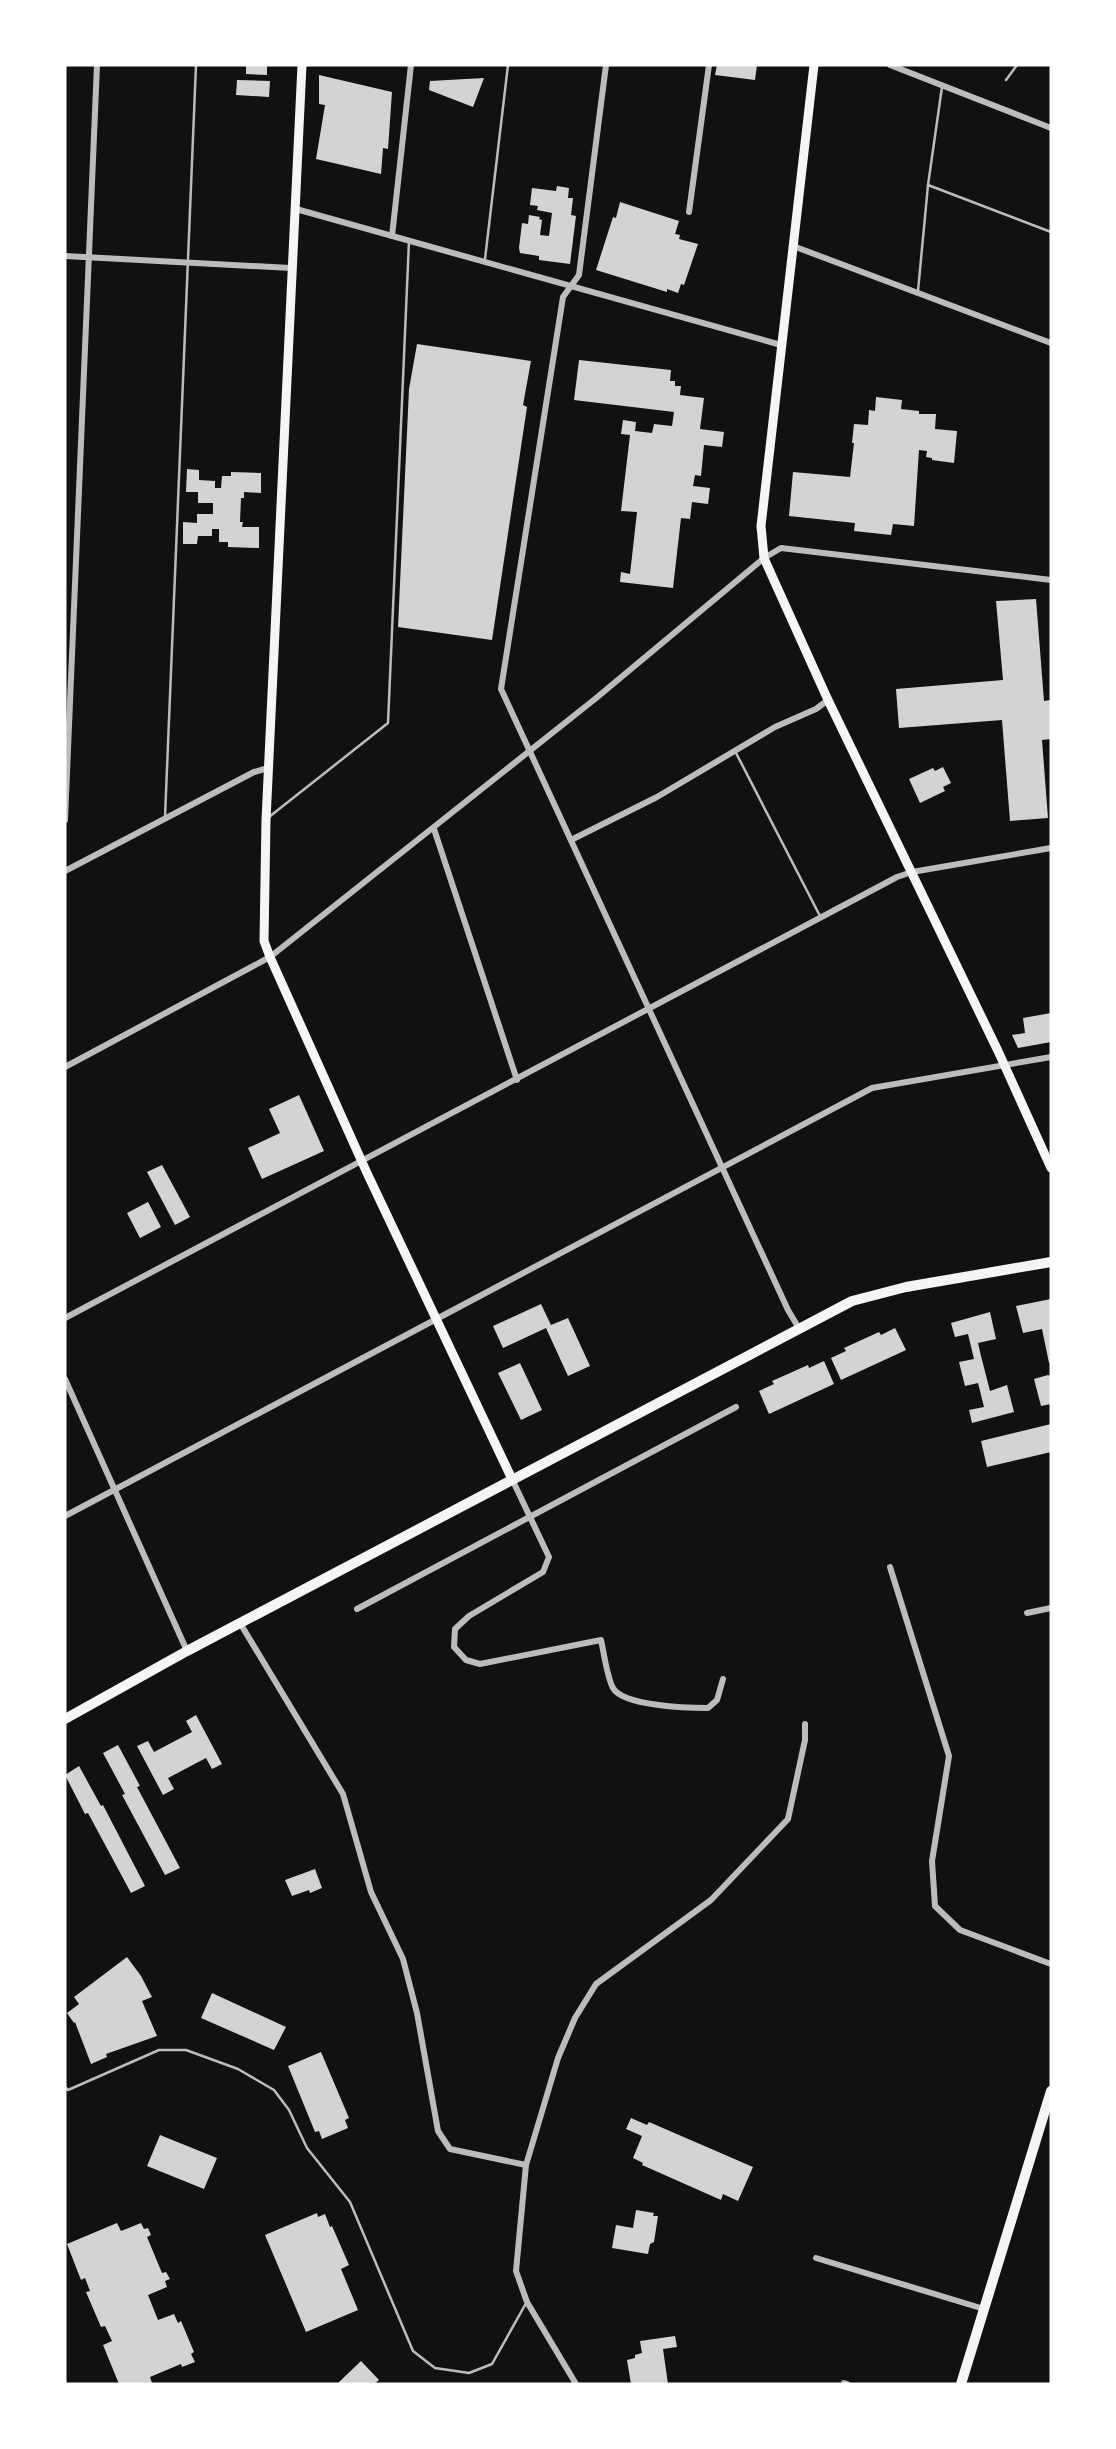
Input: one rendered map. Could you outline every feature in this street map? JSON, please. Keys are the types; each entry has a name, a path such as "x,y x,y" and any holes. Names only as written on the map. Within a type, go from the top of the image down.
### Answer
{"main road":[{"path":"302,65 268,768 264,941 362,1161 512,1479"},
{"path":"814,65 761,526 764,558 828,700 1051,1168"},
{"path":"65,1719 187,1651 852,1301 906,1287 1051,1262"},
{"path":"961,2384 1051,2091"}],"street":[{"path":"65,820 97,65"},
{"path":"392,236 411,65"},
{"path":"606,65 579,275 564,297 501,689 647,1009 788,1310 800,1330"},
{"path":"689,212 709,65"},
{"path":"890,65 1051,128"},
{"path":"296,209 781,345"},
{"path":"793,246 1051,343"},
{"path":"65,256 292,268"},
{"path":"65,1068 270,957 595,699 764,558 781,548 1051,580"},
{"path":"571,840 657,797 775,727 816,709 828,700"},
{"path":"65,871 254,772 268,768"},
{"path":"434,829 517,1080"},
{"path":"65,1318 897,877 912,872 1051,848"},
{"path":"65,1516 872,1088 1051,1056"},
{"path":"65,1379 187,1651"},
{"path":"357,1609 736,1407"},
{"path":"512,1479 549,1557 543,1572 469,1616 455,1629 454,1647 466,1660 480,1664 601,1640 613,1688 622,1698 681,1708 708,1708 717,1700 723,1679"},
{"path":"890,1567 948,1756 933,1861 935,1906 960,1930 1051,1964"},
{"path":"1027,1613 1051,1608"},
{"path":"240,1623 343,1794 371,1892 403,1959 417,2013 438,2131 450,2149 526,2165"},
{"path":"576,2384 527,2302 516,2270 526,2165 558,2058 575,2018 596,1984 711,1900 788,1819 805,1740 804,1724"},
{"path":"816,2258 984,2309"}],"lane":[{"path":"165,819 196,65"},
{"path":"484,263 508,65"},
{"path":"1006,80 1017,65"},
{"path":"918,291 928,185 942,87"},
{"path":"928,185 1051,232"},
{"path":"266,820 388,723 409,241"},
{"path":"735,751 821,918"},
{"path":"65,2087 68,2090 159,2050 187,2050 238,2069 274,2090 289,2109 307,2148 350,2202 413,2351 435,2368 469,2373 492,2364 527,2302"}],"building":[{"path":"246,65 267,65 267,75 246,74"},
{"path":"717,65 757,65 755,80 715,75"},
{"path":"319,75 392,92 388,149 383,148 381,174 316,159 325,105 319,104"},
{"path":"484,78 473,107 429,90 430,81"},
{"path":"237,80 270,81 269,97 236,95"},
{"path":"557,186 569,188 568,198 573,198 571,215 576,216 570,264 539,260 539,256 520,253 519,248 522,223 528,224 529,215 540,217 540,235 549,236 552,213 537,210 538,206 530,205 532,188 556,191"},
{"path":"620,202 679,221 675,234 680,235 679,239 698,244 684,285 681,284 678,293 596,270"},
{"path":"417,344 531,361 523,405 527,407 492,640 398,627 409,389"},
{"path":"579,360 671,370 670,381 675,381 675,386 681,386 680,395 704,398 700,429 724,432 722,447 704,445 701,476 695,475 693,486 710,488 708,504 692,502 690,519 681,518 673,588 620,582 621,572 630,574 637,512 621,511 630,435 621,434 623,420 636,422 635,431 652,433 654,424 672,426 674,412 574,400"},
{"path":"876,397 902,400 901,409 919,411 919,414 936,414 935,429 957,431 954,463 932,460 926,457 927,451 919,450 914,526 893,524 891,535 854,531 855,523 789,516 793,472 850,477 854,424 868,425 869,410 875,411"},
{"path":"187,469 199,470 199,480 215,481 215,488 221,488 222,476 231,476 231,472 261,473 261,493 244,492 244,498 241,498 240,522 243,522 242,527 259,527 259,548 228,547 228,542 219,542 219,529 212,529 212,536 198,536 197,544 183,544 183,522 197,523 197,514 213,514 213,503 198,503 198,492 186,492"},
{"path":"1036,599 1044,701 1051,700 1051,739 1042,740 1048,818 1010,821 1002,720 899,728 896,689 1003,680 996,601"},
{"path":"943,767 951,783 943,787 945,791 920,803 909,779 933,768 935,771"},
{"path":"1051,1013 1051,1042 1018,1048 1012,1035 1025,1033 1023,1018"},
{"path":"299,1095 324,1151 262,1179 248,1148 280,1133 269,1109"},
{"path":"162,1165 190,1217 175,1225 147,1172"},
{"path":"148,1202 161,1227 140,1238 127,1213"},
{"path":"1051,1299 1049,1363 1042,1329 1023,1333 1016,1306"},
{"path":"541,1304 551,1325 568,1318 590,1366 568,1376 546,1328 503,1348 493,1326"},
{"path":"990,1312 996,1339 978,1343 981,1356 990,1391 1007,1385 1014,1412 972,1423 969,1410 984,1407 978,1383 965,1386 959,1362 974,1359 968,1334 955,1337 951,1323"},
{"path":"895,1328 906,1350 841,1380 831,1358 846,1351 844,1348 879,1332 881,1335"},
{"path":"824,1361 834,1384 769,1414 759,1391 774,1384 772,1381"},
{"path":"520,1363 542,1410 521,1420 498,1373"},
{"path":"1051,1376 1051,1404 1041,1406 1034,1379"},
{"path":"1051,1424 1051,1452 987,1467 981,1441"},
{"path":"196,1715 222,1764 212,1769 206,1758 168,1778 174,1789 163,1795 137,1746 148,1741 154,1752 192,1732 186,1721"},
{"path":"118,1745 180,1868 165,1875 103,1753"},
{"path":"79,1766 101,1806 103,1805 145,1886 131,1893 65,1775"},
{"path":"315,1869 322,1888 292,1896 285,1880"},
{"path":"127,1957 152,1997 142,2001 157,2036 106,2054 107,2057 91,2064 75,2022 67,2013 79,2004 74,1997"},
{"path":"212,1993 286,2027 274,2050 201,2018"},
{"path":"321,2052 349,2118 345,2120 348,2128 322,2139 319,2131 315,2132 288,2066"},
{"path":"631,2118 647,2125 649,2122 753,2167 738,2201 723,2194 721,2200 642,2165 643,2163 633,2158 642,2136 626,2129"},
{"path":"160,2135 217,2158 204,2189 147,2166"},
{"path":"636,2210 658,2216 654,2242 650,2244 648,2254 612,2248 616,2225 633,2228"},
{"path":"317,2213 318,2217 325,2214 349,2265 341,2269 358,2310 306,2332 265,2235"},
{"path":"117,2223 121,2231 141,2223 144,2229 148,2228 151,2235 147,2237 162,2273 166,2272 170,2279 165,2281 167,2287 148,2295 158,2320 174,2314 178,2323 181,2321 194,2352 191,2354 195,2362 182,2367 181,2364 150,2377 150,2384 119,2384 103,2345 112,2341 105,2326 101,2327 86,2292 90,2291 85,2278 81,2280 67,2244"},
{"path":"675,2336 677,2347 663,2349 668,2384 631,2384 627,2360 642,2353 640,2341"},
{"path":"361,2361 379,2380 374,2384 337,2384"}]}
